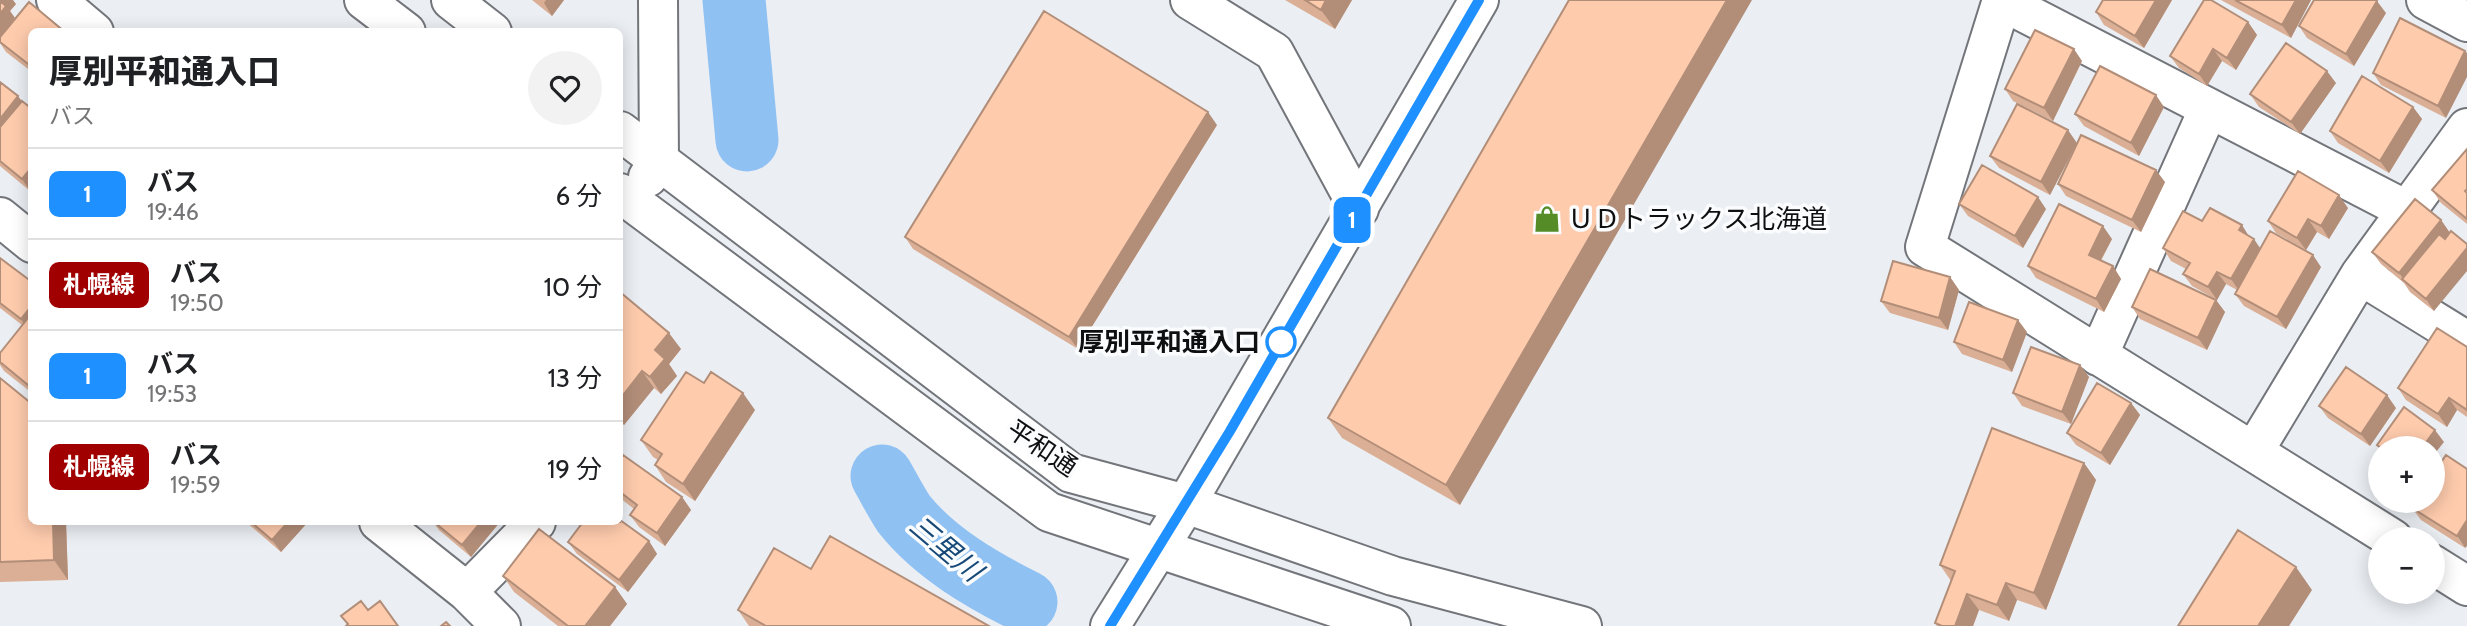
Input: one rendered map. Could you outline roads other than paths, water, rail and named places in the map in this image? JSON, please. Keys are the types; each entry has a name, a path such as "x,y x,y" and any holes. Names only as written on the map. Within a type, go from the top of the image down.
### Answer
{"main road":[{"path":"56,0 89,28"},
{"path":"364,0 401,28"},
{"path":"451,0 487,28"},
{"path":"625,197 659,161 659,0"},
{"path":"1190,0 1273,52 1359,209"},
{"path":"1110,626 1186,504 1479,0"},
{"path":"2426,0 2467,22"},
{"path":"2374,527 1925,247 2002,1 2406,211"},
{"path":"2098,356 2209,108"},
{"path":"2254,451 2360,275 2467,128"},
{"name":"平和通","path":"623,133 1071,473 1186,504 1393,576 1582,626"},
{"name":"平和通","path":"625,197 1049,512 1391,626"},
{"path":"0,217 28,240"},
{"path":"2360,275 2467,341"},
{"path":"383,525 467,592 501,626"},
{"path":"467,592 533,525"},
{"path":"2445,572 2467,586"}],"waterway":[{"name":"三里川","path":"734,0 747,140"},
{"name":"三里川","path":"882,476 904,514 930,541 976,575 1026,602"}],"place":[{"name":"ＵＤトラックス北海道","path":"1547,219"},
{"name":"厚別平和通入口","path":"1281,342"}]}
